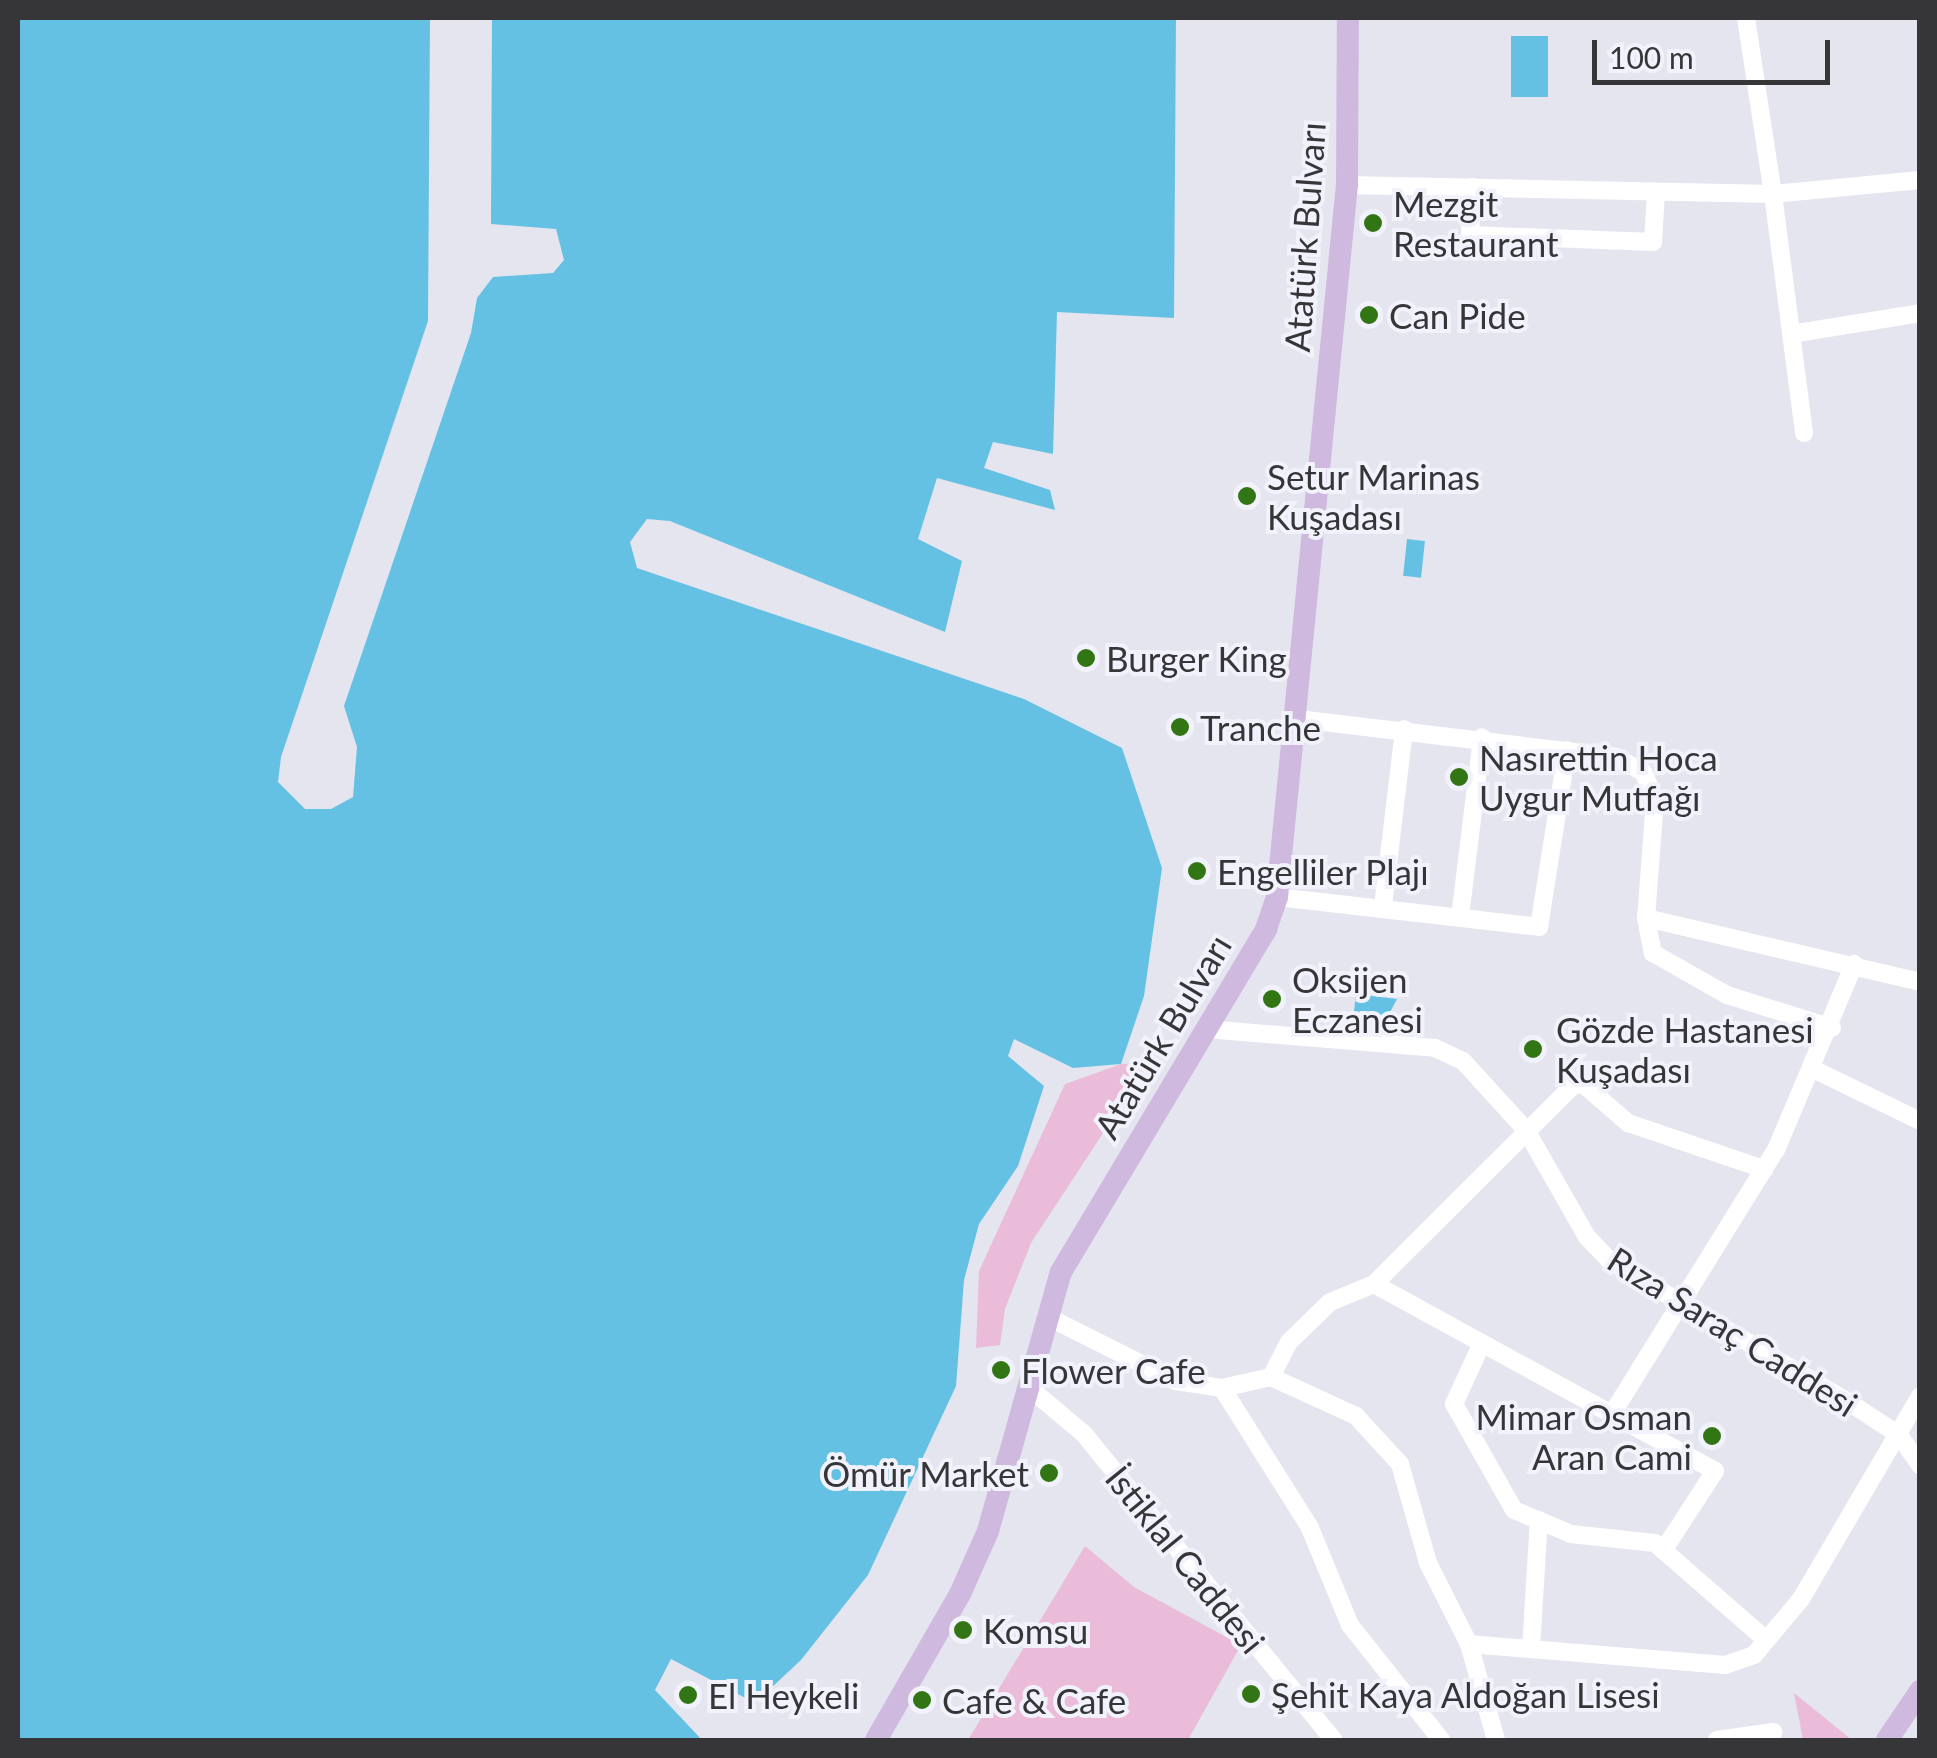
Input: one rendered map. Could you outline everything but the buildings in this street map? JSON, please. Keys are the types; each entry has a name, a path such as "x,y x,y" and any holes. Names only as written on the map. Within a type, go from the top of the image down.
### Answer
{"main road":[{"name":"Atatürk Bulvarı","path":"876,1740 960,1594 988,1531 1061,1272 1266,929 1277,896 1298,718 1348,185 1348,18"},
{"path":"1886,1740 1920,1691"}],"street":[{"path":"1746,18 1804,432"},
{"path":"1348,185 1773,194 1920,180"},
{"path":"1472,188 1470,235 1653,242 1656,192"},
{"path":"1791,334 1920,313"},
{"path":"1298,718 1482,737 1616,757 1643,772 1655,799 1646,918 1653,953 1727,995 1832,1028"},
{"path":"1383,906 1404,730"},
{"path":"1460,917 1482,737"},
{"path":"1277,896 1539,927 1567,750"},
{"path":"1646,918 1920,982"},
{"path":"1612,1414 1764,1170 1832,1028 1854,964"},
{"name":"Rıza Saraç Caddesi","path":"1206,1028 1434,1048 1463,1061 1526,1130 1587,1238 1609,1260 1898,1435 1920,1465"},
{"path":"1814,1069 1920,1121"},
{"path":"1271,1377 1288,1342 1330,1302 1374,1284 1574,1085 1583,1084 1628,1124 1764,1170"},
{"path":"1374,1284 1715,1471 1663,1550"},
{"path":"1046,1316 1136,1366 1222,1388 1271,1377 1356,1416 1400,1464 1428,1563 1470,1644 1496,1740"},
{"path":"1482,1342 1454,1404 1514,1510 1572,1534 1655,1543 1766,1640"},
{"name":"İstiklal Caddesi","path":"1028,1387 1084,1434 1334,1740"},
{"path":"1222,1388 1310,1528 1350,1625 1441,1740"},
{"path":"1470,1644 1726,1665 1754,1655 1801,1599 1920,1396"},
{"path":"1531,1649 1539,1520"},
{"path":"1716,1740 1773,1732"}],"shaded area":[{"path":"1149,1063 1031,1243 1005,1309 1000,1345 976,1348 979,1271 1065,1084 1121,1064"},
{"path":"1085,1546 1134,1587 1241,1645 1188,1740 968,1740"},
{"path":"1794,1693 1852,1740 1803,1740"}],"water":[{"path":"18,18 430,18 428,321 281,757 278,782 305,809 331,809 353,797 357,747 344,706 471,333 477,298 493,277 553,273 564,260 556,229 491,224 492,18 1176,18 1174,318 1057,312 1053,454 993,442 984,468 1050,490 1055,510 937,478 918,539 962,561 945,632 670,521 647,519 630,542 637,568 1024,699 1122,748 1162,868 1144,996 1121,1064 1073,1068 1014,1039 1008,1056 1044,1086 1018,1166 979,1224 964,1280 956,1386 868,1575 801,1660 755,1703 671,1659 655,1690 702,1740 18,1740"},
{"path":"1511,36 1548,36 1548,97 1511,97"},
{"path":"1407,539 1425,541 1421,578 1403,576"},
{"path":"1356,994 1397,999 1388,1016 1354,1011"}],"place":[{"name":"Mezgit Restaurant","path":"1373,223"},
{"name":"Can Pide","path":"1369,315"},
{"name":"Setur Marinas Kuşadası","path":"1247,496"},
{"name":"Burger King","path":"1086,658"},
{"name":"Tranche","path":"1180,727"},
{"name":"Nasırettin Hoca Uygur Mutfağı","path":"1459,777"},
{"name":"Engelliler Plajı","path":"1197,871"},
{"name":"Oksijen Eczanesi","path":"1272,999"},
{"name":"Gözde Hastanesi Kuşadası","path":"1533,1049"},
{"name":"Flower Cafe","path":"1001,1370"},
{"name":"Mimar Osman Aran Cami","path":"1712,1436"},
{"name":"Ömür Market","path":"1049,1473"},
{"name":"Komsu","path":"963,1630"},
{"name":"Şehit Kaya Aldoğan Lisesi","path":"1251,1694"},
{"name":"El Heykeli","path":"688,1695"},
{"name":"Cafe & Cafe","path":"922,1700"}]}
